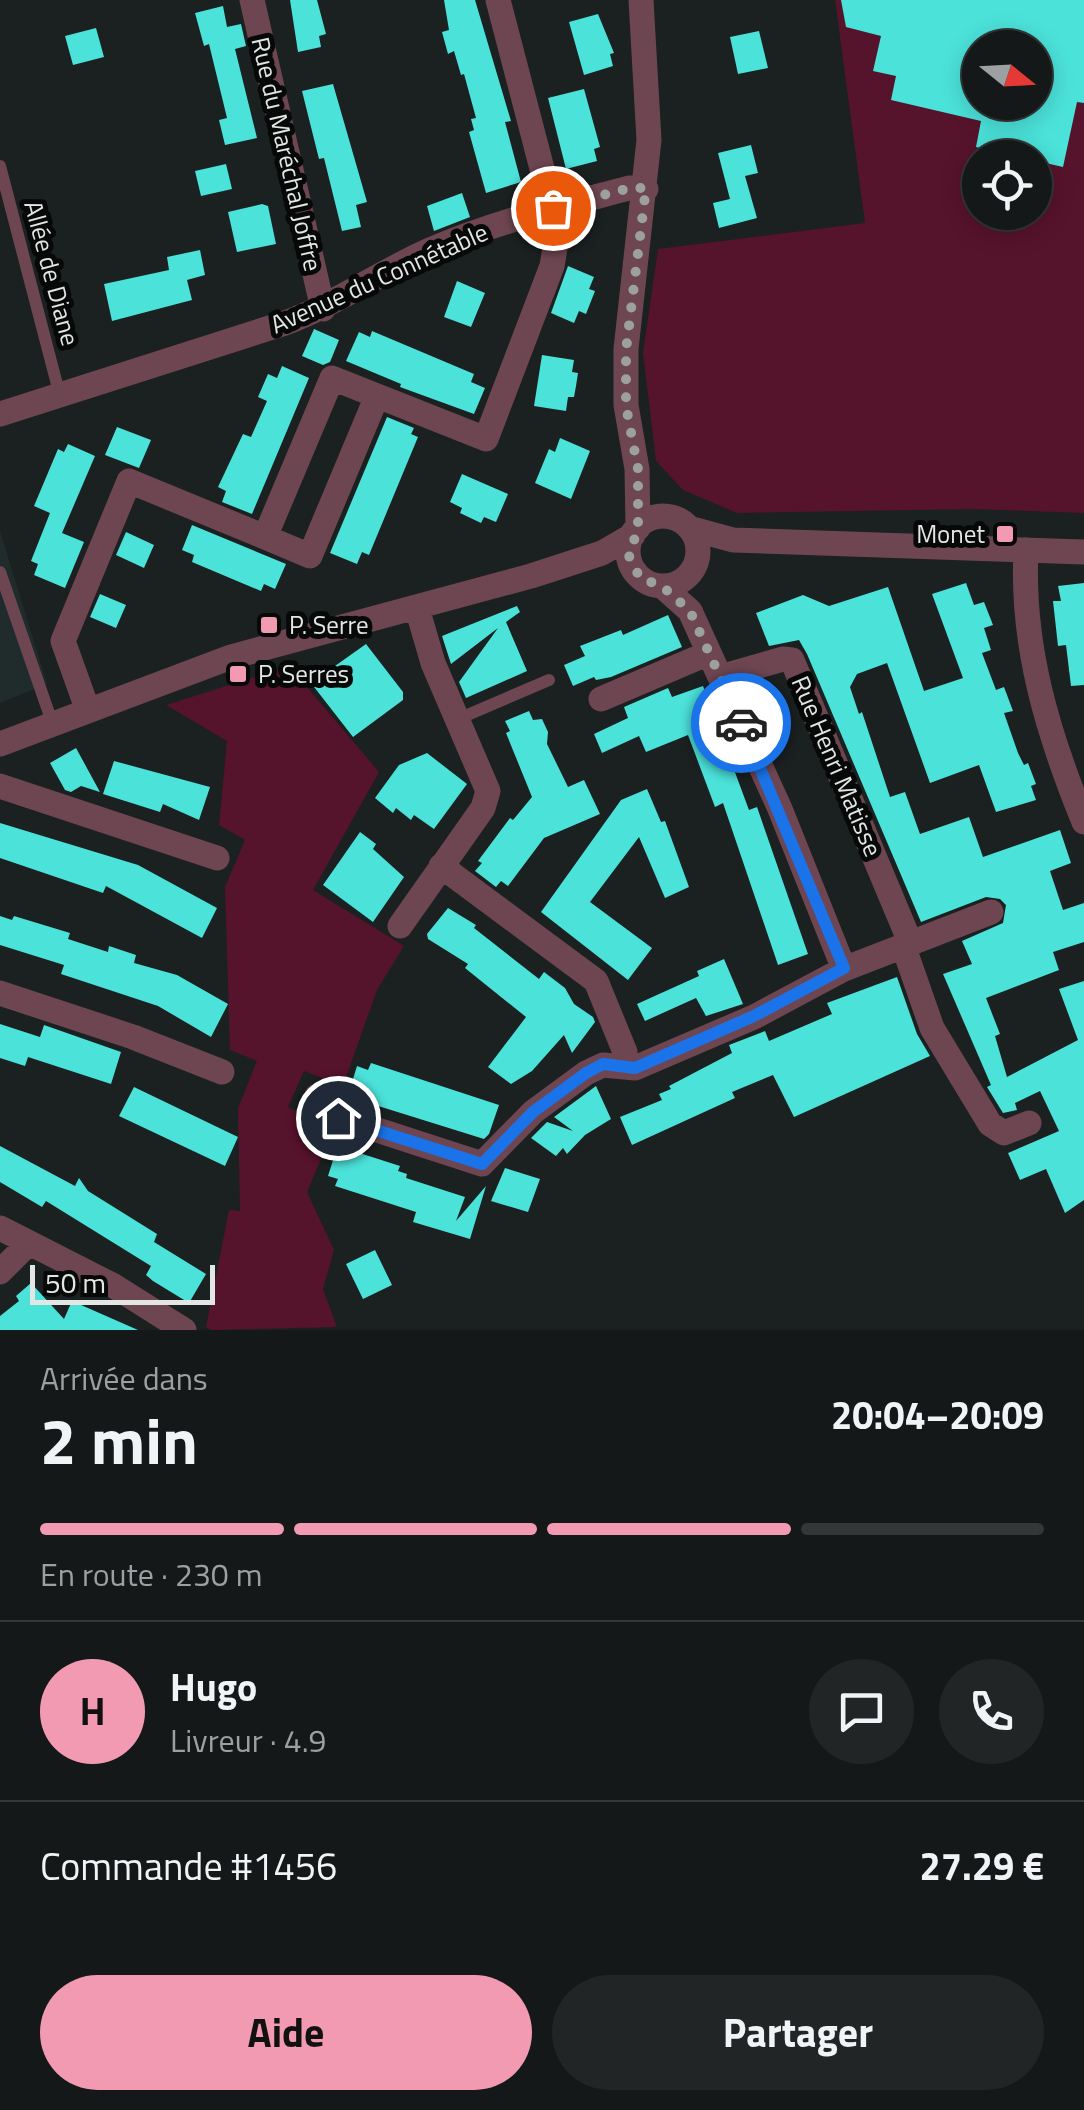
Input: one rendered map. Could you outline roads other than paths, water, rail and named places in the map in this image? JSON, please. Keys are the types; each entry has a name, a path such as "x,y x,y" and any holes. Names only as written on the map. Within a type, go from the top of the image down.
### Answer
{"street":[{"name":"Rue du Maréchal Joffre","path":"252,0 323,309"},
{"path":"265,536 332,378 486,439 552,266 558,230 498,0"},
{"path":"641,0 648,122 646,188 626,350 626,406 638,469 635,532 629,556 673,582 720,677 844,968"},
{"name":"Avenue du Connétable","path":"0,414 323,309 430,250 553,208 630,188 646,188"},
{"path":"87,708 63,641 129,481 310,556 377,396"},
{"path":"638,469 654,498 680,523 698,548 673,582"},
{"path":"0,744 87,708 231,658 602,554 650,519 680,523 733,540 1084,552"},
{"path":"531,576 606,570 673,582 724,556 852,546"},
{"path":"1026,550 1026,630 1053,743 1084,822"},
{"path":"400,926 483,808 488,791 433,663 417,608"},
{"path":"601,699 709,653"},
{"name":"Rue Henri Matisse","path":"720,677 783,659 792,660 906,943 932,1028 990,1124 1004,1133 1029,1123"},
{"path":"0,786 217,858"},
{"path":"441,866 596,981 625,1052 624,1066"},
{"path":"317,1096 328,1114 482,1164 562,1088 603,1064 635,1068 754,1016 844,968 991,912"},
{"path":"0,993 133,1037 222,1072"},
{"path":"0,1228 114,1286 184,1330"},
{"path":"0,1272 28,1244"}],"lane":[{"name":"Allée de Diane","path":"0,166 60,392"},
{"path":"0,572 52,722"},
{"path":"458,719 549,680"}],"place":[{"name":"Monet","path":"1005,534"},
{"name":"P. Serre","path":"269,625"},
{"name":"P. Serres","path":"238,674"}]}
